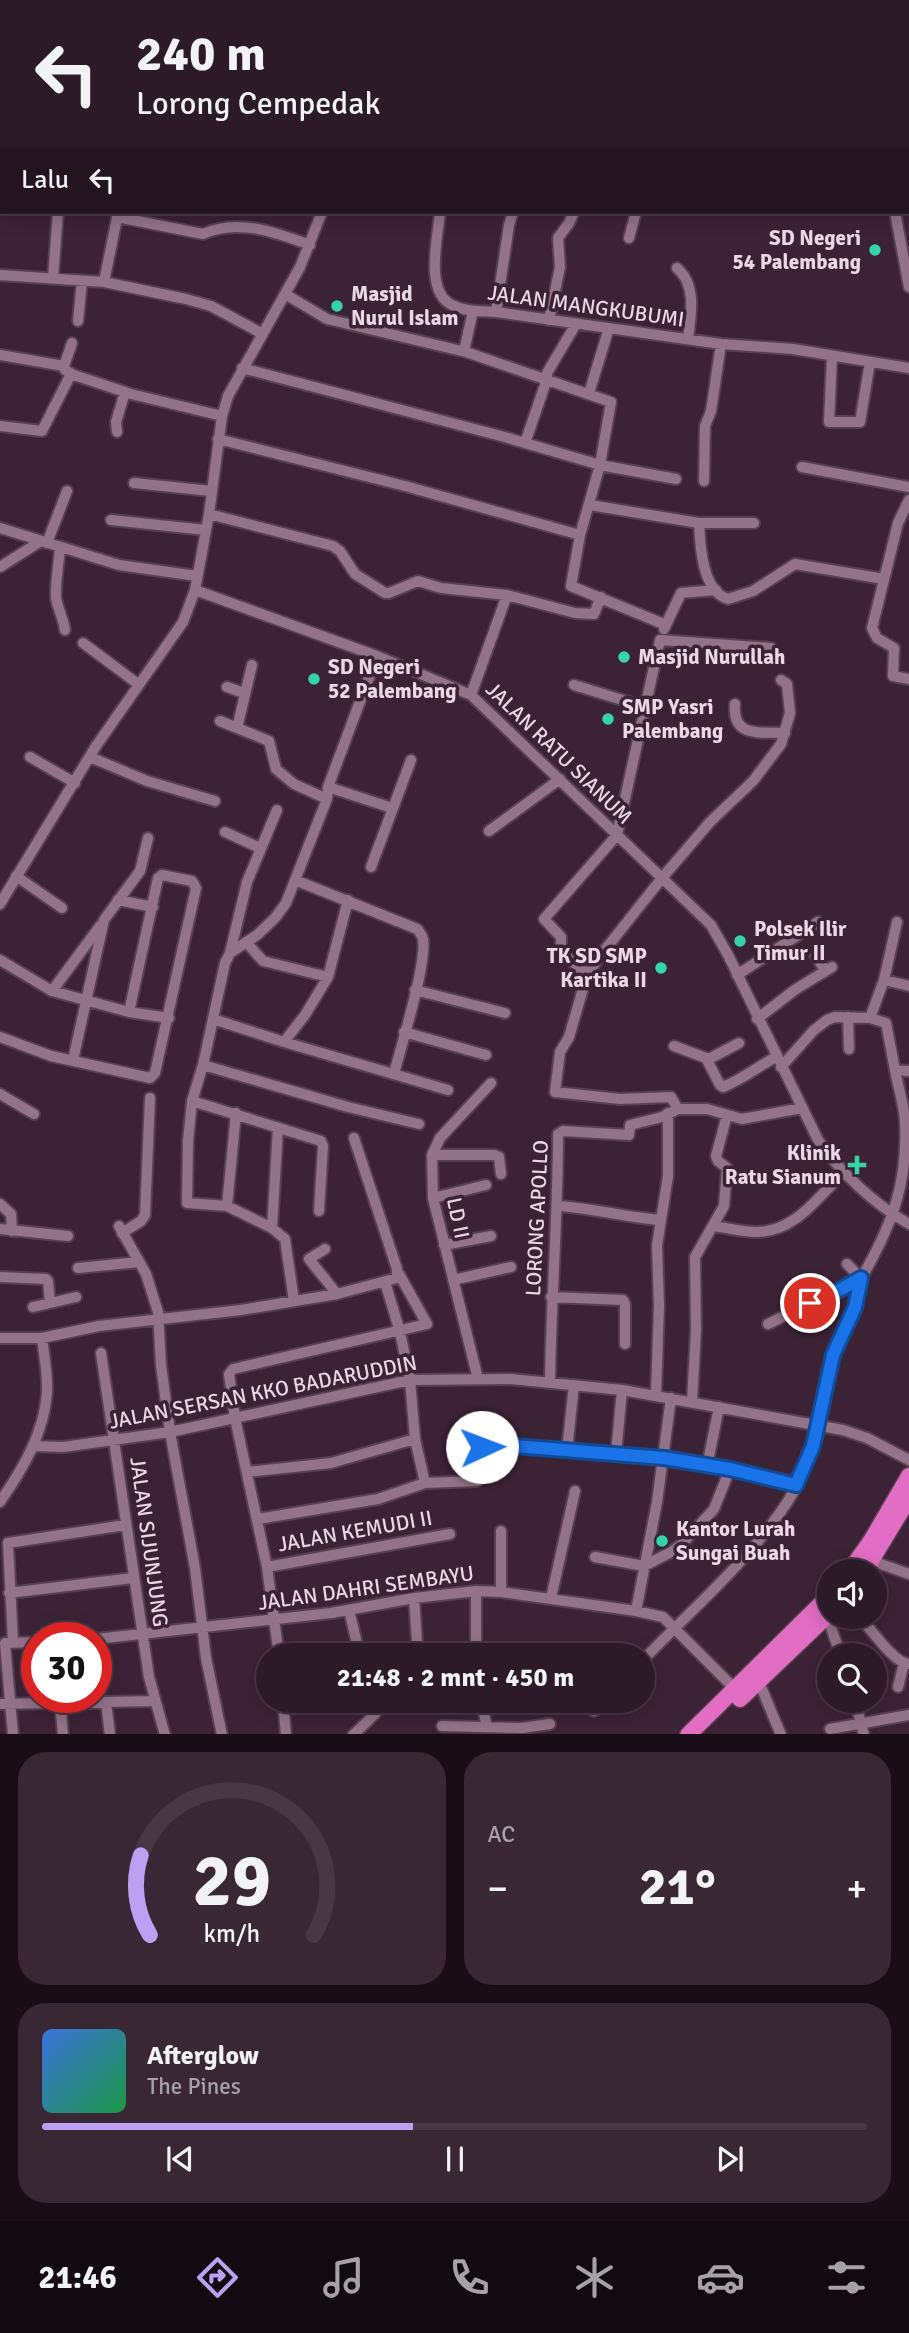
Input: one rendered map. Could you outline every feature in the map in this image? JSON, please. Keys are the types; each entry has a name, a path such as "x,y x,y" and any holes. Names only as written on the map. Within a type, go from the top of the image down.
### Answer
{"highway":[{"path":"858,1559 909,1476"},
{"path":"872,1559 909,1498"},
{"path":"703,1734 817,1609"},
{"path":"688,1734 739,1693 759,1682 817,1625"}],"street":[{"path":"53,278 58,214"},
{"path":"104,282 117,214 203,234 215,228 256,228 310,245"},
{"path":"0,904 9,881 138,684 183,622 195,590 209,514 218,439 228,396 285,294 310,245 321,214"},
{"name":"JALAN MANGKUBUMI","path":"440,214 435,260 436,288 445,300 453,305 473,311 721,344 793,349 909,368"},
{"path":"496,312 512,214"},
{"path":"549,320 560,267 558,238 572,214"},
{"path":"629,238 635,214"},
{"path":"895,214 909,287"},
{"path":"677,268 687,279 691,297 688,339"},
{"path":"0,275 104,282 186,299 212,306 261,333"},
{"path":"78,321 82,281"},
{"path":"285,294 327,319 464,351 609,401 611,404 600,465 580,535 571,587 666,625"},
{"path":"464,351 473,311"},
{"path":"525,443 548,369 576,324"},
{"path":"589,393 609,328"},
{"path":"1,429 42,430 68,370 72,343"},
{"path":"704,481 705,426 711,411 721,344"},
{"path":"0,355 68,370 125,392 222,416"},
{"path":"832,356 829,422 860,422 870,362"},
{"path":"242,368 600,465 676,479"},
{"path":"117,432 116,422 125,392"},
{"path":"218,439 405,486 580,535"},
{"path":"802,467 909,488"},
{"path":"134,483 211,491"},
{"path":"0,567 44,542 67,491"},
{"path":"909,500 898,523 872,626 873,634 894,648 893,676 909,679"},
{"path":"590,505 699,523 754,523"},
{"path":"209,514 333,545 355,574 385,593 416,581 441,588 507,595 584,614 597,613 601,597"},
{"path":"111,520 206,530"},
{"path":"699,523 701,556 716,590 728,599 753,591 795,564 884,579"},
{"path":"0,528 119,565 197,576"},
{"path":"60,547 56,595 65,630"},
{"name":"JALAN RATU SIANUM","path":"195,590 377,656 471,695 710,925 817,1140 844,1172 892,1214 909,1224"},
{"path":"587,975 561,951 561,937 544,919 617,835 660,640 681,593 716,590"},
{"path":"471,695 507,595"},
{"path":"660,640 771,648"},
{"path":"83,643 138,684"},
{"path":"230,953 275,918 286,903 327,799 328,787 377,656"},
{"path":"237,728 252,665"},
{"path":"656,1395 659,1306 657,1245 668,1175 673,1111 671,1097 620,1099 554,1091 560,1052 569,1037 587,975 600,956 662,878 710,822 760,772 781,744 790,716 790,701 787,684 781,680"},
{"path":"574,685 645,707"},
{"path":"227,688 244,693"},
{"path":"735,704 734,715 742,729 785,733"},
{"path":"219,721 269,741 276,769 294,784 327,799"},
{"path":"30,757 75,783"},
{"path":"90,757 147,781 215,801"},
{"path":"371,867 411,760"},
{"path":"489,831 560,779"},
{"path":"328,787 392,808"},
{"path":"277,810 247,882 230,953 223,967 203,1065 192,1101 187,1203 227,1206 272,1228 287,1243 294,1301"},
{"path":"225,832 260,848"},
{"path":"52,991 140,871 148,838"},
{"path":"0,1037 51,1056 150,1078 155,1073 196,885 192,881 140,871"},
{"path":"129,1012 159,876"},
{"path":"295,880 420,932 423,946 415,990 394,1074"},
{"path":"9,881 62,908"},
{"path":"118,900 153,907"},
{"path":"284,1042 305,1015 328,977 348,900"},
{"path":"73,1060 104,920"},
{"path":"737,975 818,922"},
{"path":"870,1018 884,980 897,922"},
{"path":"246,942 263,961 328,977"},
{"path":"757,1019 829,968 815,956"},
{"path":"0,960 52,991 129,1012 169,1018"},
{"path":"884,980 909,986"},
{"path":"415,990 505,1013"},
{"path":"655,1648 760,1541 808,1463 819,1425 833,1355 855,1307 861,1278 880,1248 892,1214 902,1171 907,1119 886,1023 870,1018 835,1017 822,1023 778,1062 753,1069 748,1076 723,1087 707,1059 674,1046"},
{"path":"848,1017 849,1049"},
{"path":"213,1019 448,1090"},
{"path":"404,1032 486,1055"},
{"path":"707,1059 739,1043"},
{"path":"203,1065 348,1107 419,1124"},
{"path":"895,1070 909,1071"},
{"path":"491,1083 440,1138 432,1156 499,1157 502,1174"},
{"path":"0,1094 34,1114"},
{"path":"150,1098 145,1215 141,1221 121,1229 153,1293 159,1320 161,1365 170,1432 195,1568 201,1628 222,1734"},
{"path":"192,1101 322,1142 318,1212"},
{"path":"673,1111 707,1109 742,1119 802,1108"},
{"name":"LORONG APOLLO","path":"550,1383 559,1133 629,1135 629,1125 653,1120 673,1111"},
{"path":"227,1206 236,1113"},
{"path":"692,1402 696,1330 695,1257 724,1206 727,1168 716,1156 727,1115"},
{"path":"272,1228 278,1128"},
{"path":"278,1643 267,1567 235,1418 229,1374 231,1370 427,1324 399,1274 354,1138"},
{"name":"LD II","path":"432,1156 433,1198 478,1379"},
{"path":"714,1226 758,1232 780,1228 797,1218 844,1172"},
{"path":"433,1198 486,1185"},
{"path":"0,1204 11,1214 6,1230 68,1236"},
{"path":"557,1206 608,1211 621,1217 660,1220"},
{"path":"444,1245 491,1236"},
{"path":"325,1249 309,1259 337,1294"},
{"path":"78,1268 139,1262"},
{"path":"846,1264 861,1278"},
{"path":"453,1280 511,1267"},
{"path":"0,1338 42,1338 99,1326 294,1301 385,1282 397,1278 399,1274"},
{"path":"0,1277 46,1279 51,1303"},
{"path":"768,1324 861,1278"},
{"path":"385,1282 400,1332 410,1380 415,1439 425,1483"},
{"path":"33,1307 76,1297"},
{"path":"551,1297 623,1300 625,1344"},
{"path":"0,1502 34,1446 47,1390 42,1338"},
{"name":"JALAN SIJUNJUNG","path":"102,1353 142,1634 164,1734"},
{"name":"JALAN SERSAN KKO BADARUDDIN","path":"34,1446 63,1447 170,1432 410,1380 511,1379 656,1395 819,1425 867,1438 909,1460"},
{"path":"567,1450 575,1385"},
{"path":"616,1454 622,1390"},
{"path":"636,1611 664,1458 671,1398"},
{"path":"707,1466 719,1406"},
{"path":"247,1472 331,1463 415,1439"},
{"path":"258,1519 366,1502 425,1483 477,1481 480,1477 481,1450 486,1444 664,1458 730,1469 796,1485"},
{"path":"594,1557 644,1566 677,1548 709,1517 719,1501 730,1469"},
{"path":"0,1478 12,1485"},
{"path":"551,1598 575,1491"},
{"path":"13,1734 5,1704 9,1593 4,1541 125,1525"},
{"path":"500,1531 501,1592"},
{"name":"JALAN KEMUDI II","path":"267,1567 450,1534"},
{"path":"887,1570 909,1574"},
{"path":"9,1593 133,1578"},
{"path":"475,1591 476,1643"},
{"name":"JALAN DAHRI SEMBAYU","path":"112,1637 275,1620 414,1598 475,1591 501,1592 663,1617 739,1693"},
{"path":"414,1598 417,1643"},
{"path":"349,1610 357,1643"},
{"path":"872,1629 889,1652 906,1663 898,1687"},
{"path":"759,1682 781,1734"},
{"path":"112,1702 155,1701"},
{"path":"62,1713 63,1734"},
{"path":"107,1713 110,1734"},
{"path":"284,1713 286,1734"},
{"path":"353,1734 374,1713"},
{"path":"484,1713 487,1727"},
{"path":"830,1729 862,1729 909,1715"},
{"path":"442,1726 522,1728 550,1724"}],"place":[{"name":"SD Negeri 54 Palembang","path":"875,250"},
{"name":"Masjid Nurul Islam","path":"337,306"},
{"name":"Masjid Nurullah","path":"624,657"},
{"name":"SD Negeri 52 Palembang","path":"314,679"},
{"name":"SMP Yasri Palembang","path":"608,719"},
{"name":"Polsek Ilir Timur II","path":"740,941"},
{"name":"TK SD SMP Kartika II","path":"661,968"},
{"name":"Klinik Ratu Sianum","path":"857,1165"},
{"name":"Kantor Lurah Sungai Buah","path":"662,1541"}],"route":[{"path":"482,1447 489,1444 664,1458 730,1469 796,1485 808,1463 819,1425 833,1355 852,1316 861,1278 810,1303"}]}
